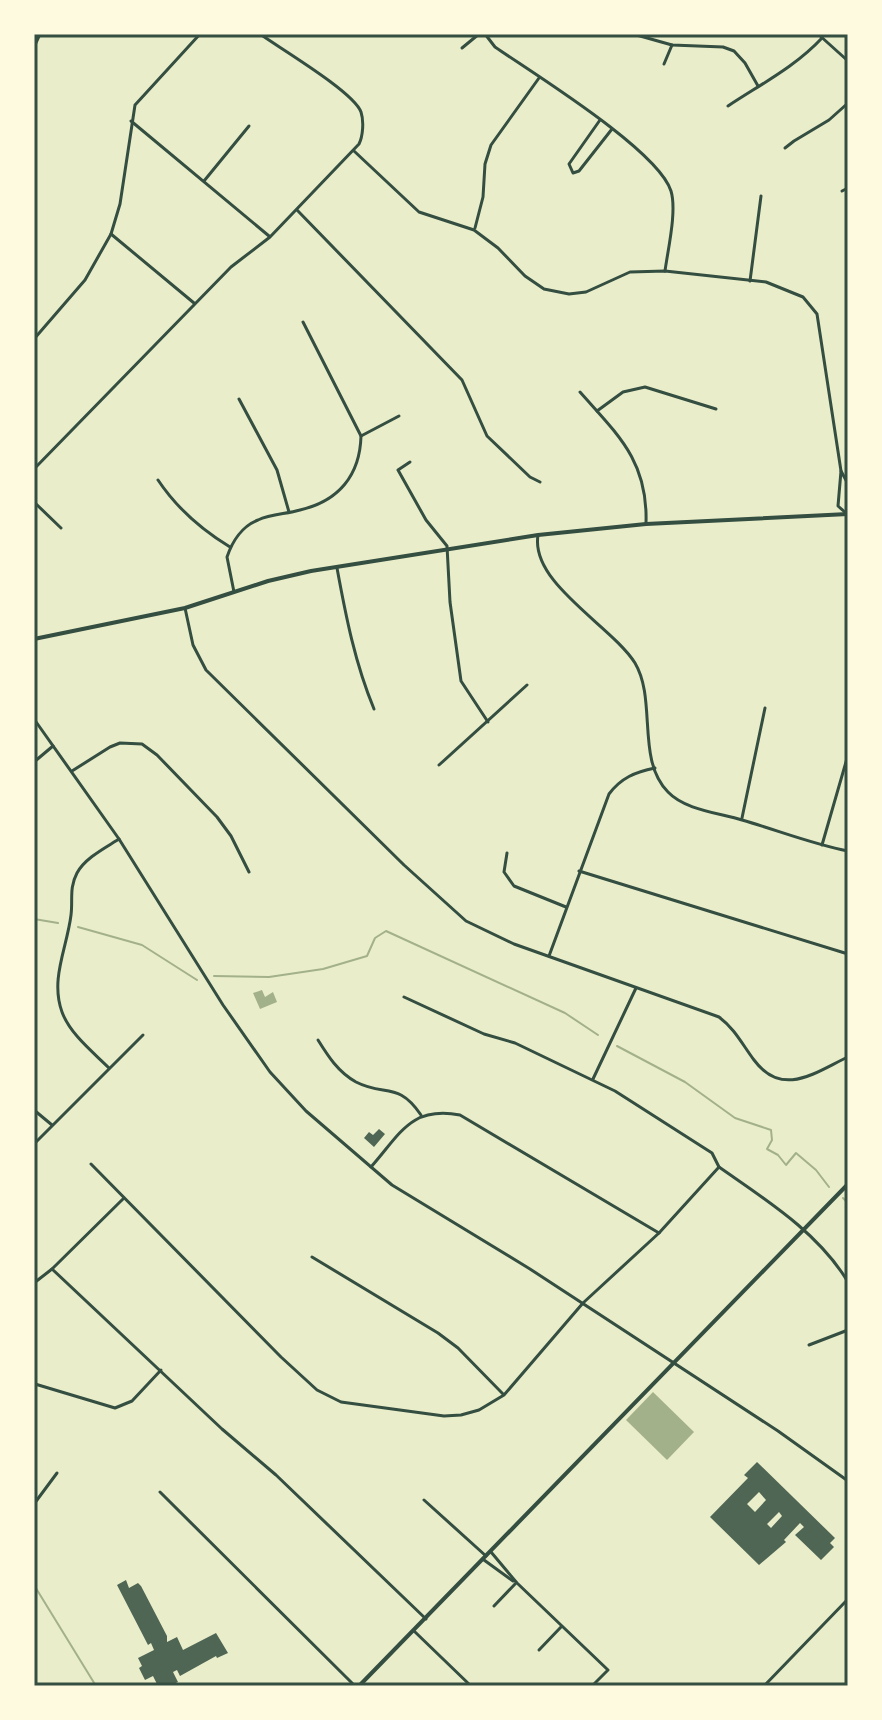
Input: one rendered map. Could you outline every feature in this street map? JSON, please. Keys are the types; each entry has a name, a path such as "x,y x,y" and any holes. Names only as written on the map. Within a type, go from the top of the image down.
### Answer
{"street":[{"path":"34,47 40,34"},
{"path":"34,339 85,280 111,234 120,204 135,105 200,34"},
{"path":"34,469 231,267 270,237 297,210 354,151 362,138 361,112 357,106 332,84 260,34"},
{"path":"462,48 482,34 495,47 600,120 654,163 672,193 665,271"},
{"path":"633,34 672,45 723,47 734,51 758,86"},
{"path":"818,34 848,61"},
{"path":"728,106 805,57 822,38"},
{"path":"664,64 672,45"},
{"path":"474,230 491,145 539,78"},
{"path":"785,148 829,120 848,103"},
{"path":"600,120 569,164 573,173 579,171 612,129"},
{"path":"131,121 270,237"},
{"path":"204,181 249,126"},
{"path":"354,151 419,212 474,230 544,289 556,293 586,292 630,272 665,271 766,282 792,291 810,303 817,314 841,471 838,506 848,514"},
{"path":"842,191 848,188"},
{"path":"750,281 761,196"},
{"path":"297,210 437,351 462,380 487,436 530,477 540,482"},
{"path":"111,234 195,304"},
{"path":"234,592 227,557 243,530 256,520 316,506 344,487 354,474 361,453 361,436 303,322"},
{"path":"597,411 623,392 645,387 716,409"},
{"path":"580,392 638,466 644,485 646,524"},
{"path":"239,399 277,470 290,512"},
{"path":"361,436 399,416"},
{"path":"410,462 398,470 426,520 442,536 447,550 455,648 461,681 488,722"},
{"path":"841,471 848,484"},
{"path":"158,480 166,493 206,532 231,547"},
{"path":"34,502 61,528"},
{"path":"34,639 185,608 268,581 538,535 646,524 848,514"},
{"path":"538,535 537,543 544,564 553,579 637,666 644,686 646,724 660,782 679,800 848,851"},
{"path":"337,568 350,640 374,709"},
{"path":"185,608 193,645 206,670 404,865 466,921 514,944 719,1017 736,1033 760,1068 780,1078 799,1080 819,1074 848,1057"},
{"path":"439,765 527,685"},
{"path":"742,819 765,708"},
{"path":"34,719 119,839 223,1005 270,1072 306,1111 402,1192 583,1303 778,1431 848,1481"},
{"path":"72,771 120,743 142,744 217,817 231,836 249,872"},
{"path":"34,762 53,746"},
{"path":"822,845 848,755"},
{"path":"549,956 609,794 634,773 655,768"},
{"path":"109,1068 74,1032 62,1014 57,992 59,966 72,910 70,896 73,880 82,866 119,839"},
{"path":"507,853 504,872 514,886 566,907"},
{"path":"579,871 848,954"},
{"path":"592,1080 636,988"},
{"path":"404,997 484,1034 515,1043 592,1080 676,1128 712,1153 719,1167 804,1230 827,1253 848,1282"},
{"path":"34,1144 143,1035"},
{"path":"318,1040 333,1063 351,1079 404,1095 421,1115"},
{"path":"34,1110 52,1125"},
{"path":"371,1167 421,1115 447,1113 466,1118 659,1233"},
{"path":"91,1164 281,1357 329,1398 356,1405 444,1416 479,1410 504,1395 583,1303 659,1233 719,1167"},
{"path":"160,1492 357,1686 426,1619 848,1184"},
{"path":"34,1283 125,1197"},
{"path":"312,1257 438,1333 458,1348 504,1395"},
{"path":"52,1269 426,1619"},
{"path":"809,1345 848,1330"},
{"path":"35,1384 115,1408 132,1401 161,1370"},
{"path":"34,1504 57,1473"},
{"path":"424,1500 485,1558 517,1583"},
{"path":"491,1552 517,1583 608,1670 592,1686"},
{"path":"493,1565 497,1560"},
{"path":"494,1606 517,1583"},
{"path":"764,1686 848,1599"},
{"path":"539,1650 562,1626"},
{"path":"414,1631 471,1686"}],"shaded area":[{"path":"262,990 265,997 273,992 277,1002 260,1009 253,993"},
{"path":"653,1392 694,1432 667,1460 626,1420"}],"building":[{"path":"379,1129 385,1134 374,1147 364,1138 369,1132 373,1135"},
{"path":"757,1462 835,1538 830,1543 834,1547 821,1560 795,1535 804,1527 800,1523 784,1540 786,1542 759,1565 710,1517 748,1478 744,1475","holes":["759,1492 766,1500 755,1512 747,1504","779,1512 782,1516 771,1528 767,1524"]},
{"path":"126,1580 129,1588 138,1583 141,1586 167,1636 167,1642 177,1637 183,1650 216,1633 228,1653 216,1656 180,1676 177,1670 173,1672 178,1682 169,1686 158,1686 153,1676 145,1680 138,1658 154,1650 151,1643 148,1645 117,1585"}],"waterway":[{"path":"34,919 58,923"},
{"path":"78,927 142,945 197,980"},
{"path":"214,976 269,977 323,969 367,956 375,938 386,931 565,1013 598,1035"},
{"path":"617,1046 685,1082 735,1118 771,1130 772,1140 767,1149 778,1155 786,1165 796,1153 816,1170 829,1187"},
{"path":"843,1198 848,1203"},
{"path":"34,1585 96,1686"}]}
